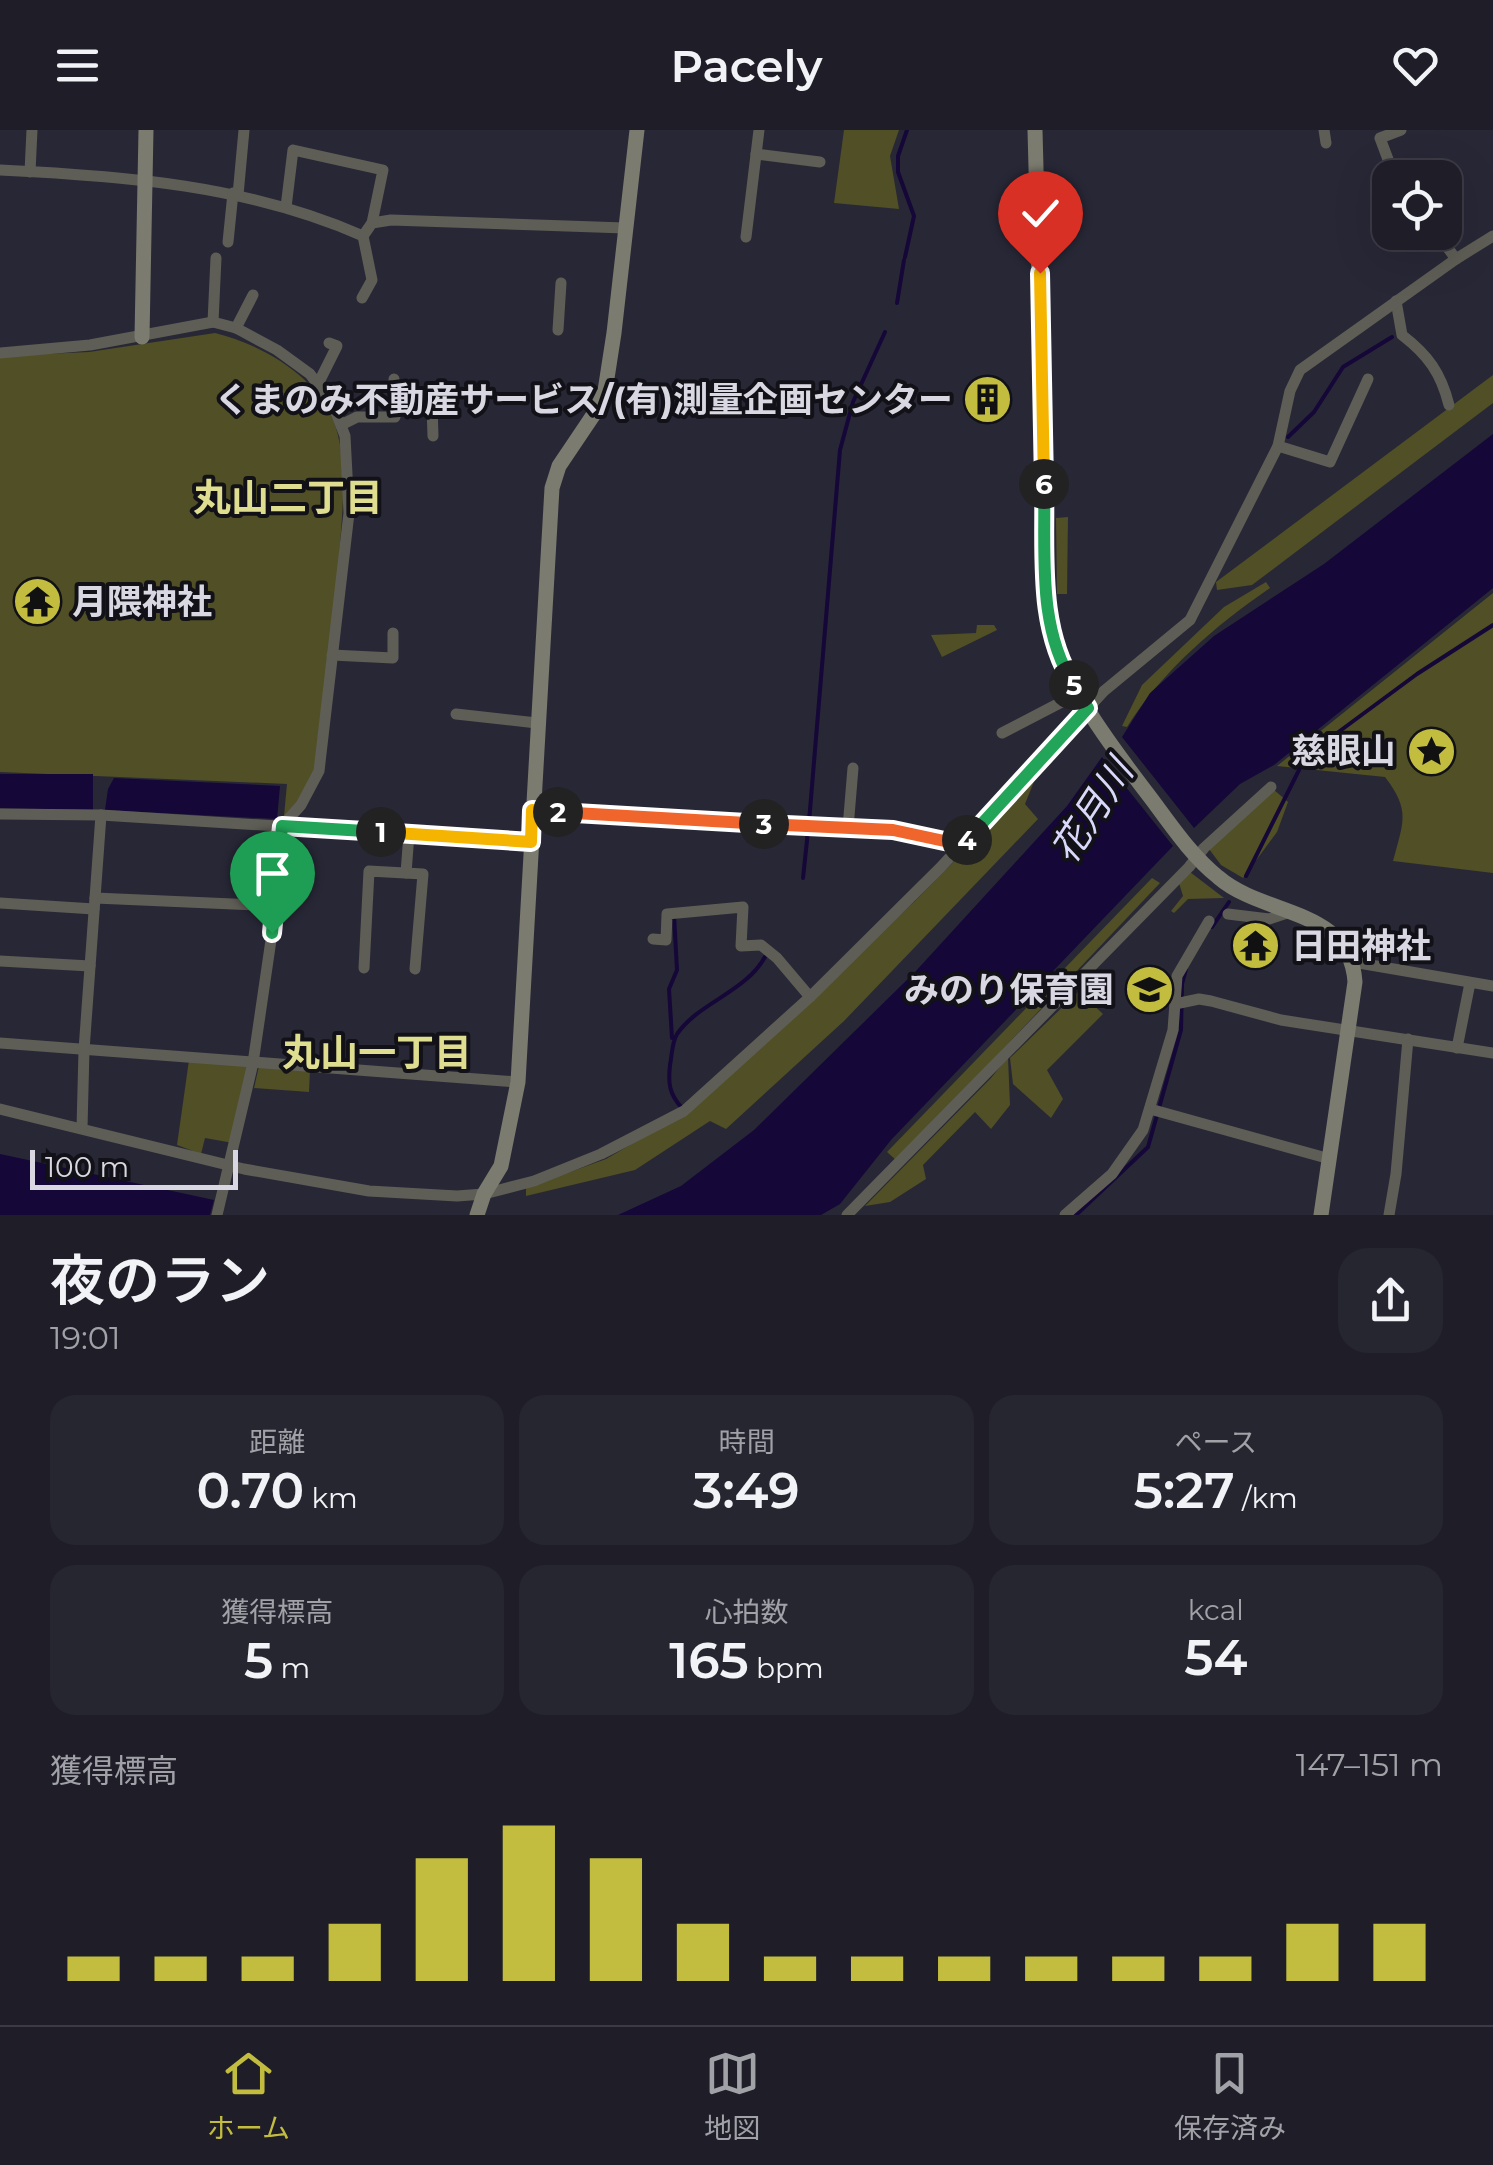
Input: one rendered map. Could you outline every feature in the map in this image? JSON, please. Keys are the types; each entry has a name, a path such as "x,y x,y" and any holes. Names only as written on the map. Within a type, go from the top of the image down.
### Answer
{"street":[{"path":"30,172 32,130"},
{"path":"142,336 146,130"},
{"path":"228,242 244,130"},
{"path":"478,1215 484,1194 501,1166 518,1082 552,488 559,466 594,414 604,391 636,130"},
{"path":"746,237 759,130"},
{"path":"1035,130 1048,624 1060,664 1102,733 1196,857 1221,880 1248,896 1337,936 1353,962 1355,982 1322,1215"},
{"path":"1388,160 1380,138 1402,130"},
{"path":"286,208 292,150 383,170 372,223 363,236 372,280 362,298"},
{"path":"756,154 820,162"},
{"path":"0,170 146,179 236,194 316,215 363,236"},
{"path":"372,223 391,220 625,228"},
{"path":"0,1110 231,1166 369,1190 484,1194 534,1181 601,1154 684,1111 810,997 963,845 1106,690 1190,620 1278,446 1290,392 1300,370 1456,258 1493,236"},
{"path":"1450,250 1456,258"},
{"path":"213,322 216,258"},
{"path":"558,330 561,283"},
{"path":"236,328 253,295"},
{"path":"1396,301 1402,335 1425,353 1443,381 1449,405"},
{"path":"0,352 90,345 213,322 236,328 310,374 333,405 345,436 349,514 318,771 301,805 282,826 276,906 253,1062 217,1215"},
{"path":"318,384 337,346 329,342"},
{"path":"341,425 357,417 396,417 394,379"},
{"path":"1278,446 1330,462 1368,379"},
{"path":"395,406 432,406 432,436"},
{"path":"332,655 393,658 393,633"},
{"path":"1002,733 1079,693"},
{"path":"456,714 537,723"},
{"path":"848,828 854,768"},
{"path":"847,1215 1196,857 1270,787"},
{"path":"532,810 848,828 921,834 963,845"},
{"path":"0,814 101,816 531,842"},
{"path":"82,1128 101,816"},
{"path":"406,873 408,834"},
{"path":"364,968 370,871 423,874 415,969"},
{"path":"0,903 276,906"},
{"path":"653,939 666,940 667,914 743,907 741,946 761,945 778,958 810,997"},
{"path":"1228,914 1268,919 1290,912"},
{"path":"1064,1215 1112,1174 1155,1110 1174,1030 1177,976 1209,921"},
{"path":"0,960 90,966"},
{"path":"1353,962 1493,986"},
{"path":"1457,1048 1470,983"},
{"path":"1175,1004 1211,1000 1281,1020 1493,1053"},
{"path":"1389,1215 1408,1039"},
{"path":"0,1043 518,1082"},
{"path":"1155,1110 1330,1159"}],"shaded area":[{"path":"844,130 899,130 890,156 899,209 834,203"},
{"path":"215,333 251,345 304,379 329,410 340,443 341,525 315,770 298,801 284,816 287,784 0,772 0,356 89,352"},
{"path":"1493,375 1493,403 1252,585 1217,590 1216,582"},
{"path":"1068,517 1067,594 1057,594 1056,518"},
{"path":"1266,582 1270,588 1191,650 1127,727 1122,726 1142,685 1224,607"},
{"path":"1493,593 1493,873 1393,861 1402,808 1385,777 1277,766"},
{"path":"977,625 994,625 997,630 942,657 931,635 976,633"},
{"path":"1035,779 1025,804 1038,819 844,1021 726,1129 710,1121 635,1170 526,1196 526,1188 606,1159 697,1106 915,901"},
{"path":"1273,789 1288,802 1277,832 1243,878 1221,865 1209,849"},
{"path":"1190,872 1224,898 1188,899 1174,913 1171,911 1183,896 1179,883"},
{"path":"1152,878 1160,883 897,1161 887,1152"},
{"path":"1079,991 1103,1014 1047,1070 1063,1099 1051,1118 1013,1084 1010,1058"},
{"path":"1008,1057 1010,1105 991,1129 975,1112 923,1165 926,1179 890,1202 865,1206 991,1078"},
{"path":"189,1060 250,1064 233,1143 205,1138 201,1154 177,1145"},
{"path":"259,1066 310,1070 309,1092 254,1088"}],"water":[{"path":"1493,434 1493,588 1274,765 1240,784 1194,828 1122,737 1150,693 1214,636 1324,564"},
{"name":"花月川","path":"1102,757 1173,846 891,1140 840,1204 821,1215 618,1215 681,1186 754,1130 915,972 1067,806"},
{"path":"0,774 93,774 93,810 0,808"},
{"path":"114,778 280,786 277,819 105,810"},
{"path":"0,1154 214,1200 210,1215 0,1215"}],"waterway":[{"path":"905,257 914,216 898,172 898,156 907,130"},
{"path":"897,303 904,260"},
{"path":"809,822 840,450 853,402 885,332"},
{"path":"1288,437 1314,412 1343,367 1392,337"},
{"path":"1246,876 1306,756 1417,674 1493,625"},
{"path":"803,878 808,831"},
{"path":"1212,927 1229,902"},
{"path":"672,1038 669,989 677,970 674,915"},
{"path":"682,1108 669,1083 677,1034 698,1013 747,978 766,955"},
{"path":"1076,1215 1148,1147 1181,1030 1186,969"}],"place":[{"name":"くまのみ不動産サービス/(有)測量企画センター","path":"988,400"},
{"name":"月隈神社","path":"37,602"},
{"name":"慈眼山","path":"1431,751"},
{"name":"日田神社","path":"1256,946"},
{"name":"みのり保育園","path":"1149,990"}],"district":[{"name":"丸山二丁目","path":"288,498"},
{"name":"丸山一丁目","path":"377,1053"}],"route":[{"path":"272,933 282,826 531,842 532,810 893,830 963,845 1088,708 1060,664 1048,624 1040,273"}]}
